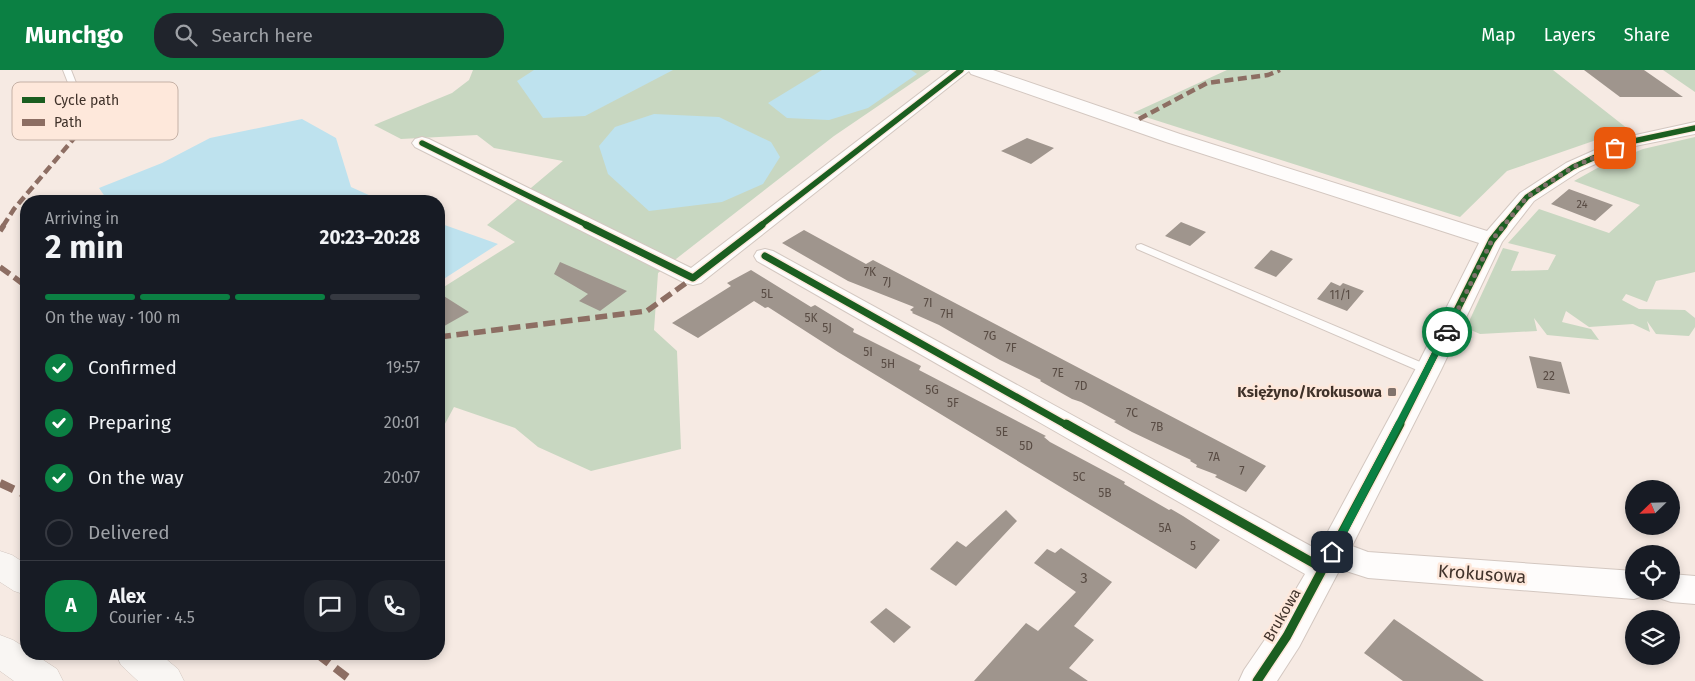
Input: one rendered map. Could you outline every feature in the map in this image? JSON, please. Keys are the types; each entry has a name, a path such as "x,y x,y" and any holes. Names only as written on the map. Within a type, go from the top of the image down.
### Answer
{"main road":[{"path":"0,565 20,577"},
{"path":"0,651 44,681"},
{"path":"141,660 165,681"}],"street":[{"path":"422,143 693,278 961,70"},
{"path":"976,70 1173,138 1492,240"},
{"name":"Brukowa","path":"1258,681 1287,636 1328,560 1428,370 1492,240 1527,197 1573,167 1629,142 1695,128"},
{"name":"Krokusowa","path":"765,256 1328,560 1368,565 1625,584"},
{"path":"1680,589 1695,590"}],"lane":[{"path":"67,70 72,82"},
{"path":"1141,246 1428,370"}],"green space":[{"path":"473,70 931,70 834,136 658,273 654,330 677,351 681,449 591,471 538,447 515,428 454,407 445,424 445,286 515,242 487,225 563,161 494,148 477,135 401,139 374,125 452,93 469,80"},
{"path":"1227,70 1553,70 1628,129 1507,171 1460,217 1133,113"},
{"path":"1663,70 1695,70 1695,92"},
{"path":"1695,137 1695,272 1656,281 1647,302 1626,294 1622,300 1639,309 1685,310 1695,318 1695,327 1689,336 1656,334 1647,321 1650,332 1633,324 1589,327 1566,311 1562,322 1591,329 1599,340 1547,335 1534,318 1537,331 1480,334 1466,328 1503,248 1519,252 1511,271 1548,270 1556,255 1508,243 1539,209 1609,233 1640,205 1574,181 1601,166 1643,149"}],"water":[{"path":"534,70 673,70 585,116 543,118 517,81"},
{"path":"822,70 911,70 917,74 868,108 829,120 787,118 768,103"},
{"path":"654,114 719,117 771,142 780,157 763,184 722,202 649,211 608,174 599,146 615,127"},
{"path":"302,119 336,138 351,187 369,195 104,195 99,188 162,163 210,138"},
{"path":"445,225 498,244 445,278"}],"building":[{"path":"1584,70 1644,70 1683,97 1620,97"},
{"path":"1027,138 1054,148 1031,164 1001,151"},
{"path":"1569,189 1613,205 1595,221 1551,204"},
{"path":"1181,222 1206,232 1190,246 1165,236"},
{"path":"804,230 866,264 873,260 1266,466 1246,492 1215,477 1217,475 1196,467 1197,465 1191,460 1132,432 1114,422 1116,421 1072,399 1041,380 1000,360 939,325 912,313 910,310 914,307 848,281 782,243"},
{"path":"1271,250 1293,259 1276,277 1254,268"},
{"path":"560,262 627,291 600,311 579,301 588,294 554,274"},
{"path":"751,270 811,307 815,305 854,329 853,332 921,366 919,370 1046,436 1044,437 1050,442 1125,482 1124,484 1183,516 1220,540 1196,569 838,352 768,307 765,308 754,301 698,338 672,323 731,286 727,283"},
{"path":"1331,282 1340,286 1343,283 1364,291 1347,311 1317,299"},
{"path":"445,297 469,312 445,326"},
{"path":"1529,356 1561,362 1570,394 1537,388"},
{"path":"1006,510 1017,521 956,586 930,569 957,541 966,547"},
{"path":"1061,548 1112,582 1074,626 1094,640 1069,668 1088,681 974,681 1026,623 1038,631 1076,592 1034,563 1047,549 1055,553"},
{"path":"886,608 911,627 894,643 870,622"},
{"path":"1394,619 1484,681 1403,681 1364,653"}],"marked path":[{"path":"1139,119 1207,83 1268,75 1280,70"},
{"path":"26,195 73,140"},
{"path":"0,231 20,202"},
{"path":"0,267 20,282"},
{"path":"445,336 647,311 693,278"},
{"path":"0,483 20,492"},
{"path":"325,660 352,681"}],"cycle path":[{"path":"422,143 693,278 961,70"},
{"path":"1257,681 1287,636 1324,569 1428,370 1492,240 1527,197 1573,167 1629,142 1695,128"},
{"path":"765,256 1324,569"}],"way so far":[{"path":"1447,332 1492,240 1527,197 1573,167 1615,148"}],"place":[{"name":"Księżyno/Krokusowa","path":"1392,392"}],"route":[{"path":"1332,552 1447,332"}]}
